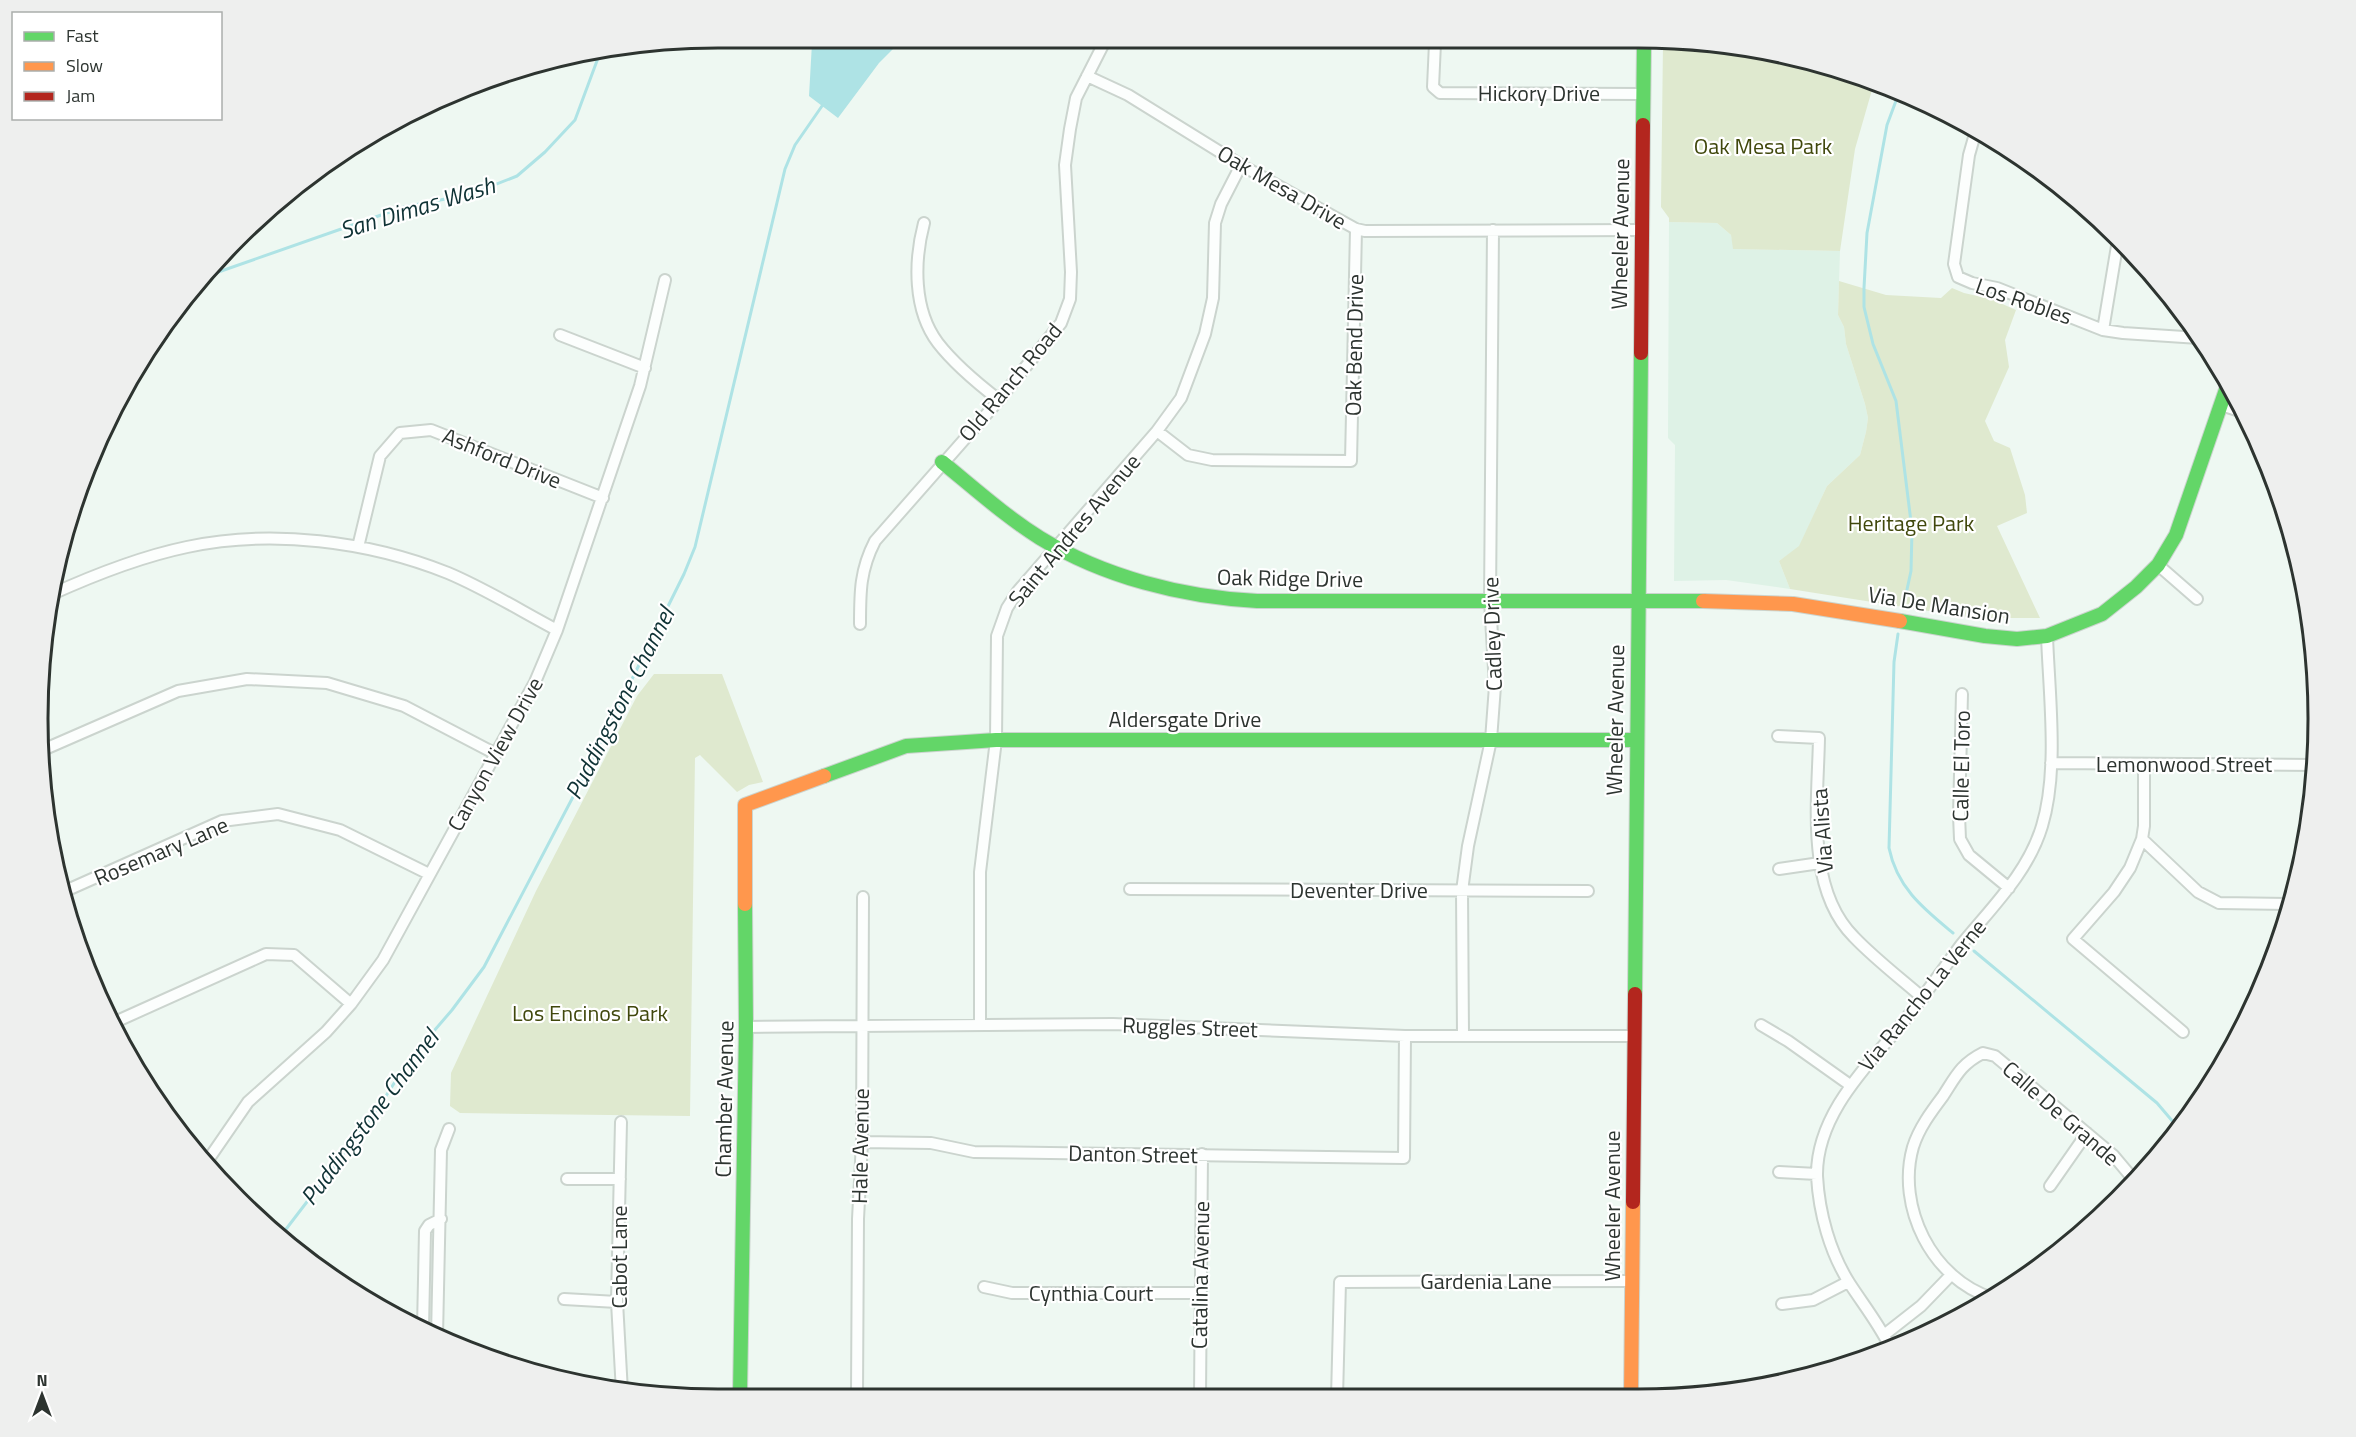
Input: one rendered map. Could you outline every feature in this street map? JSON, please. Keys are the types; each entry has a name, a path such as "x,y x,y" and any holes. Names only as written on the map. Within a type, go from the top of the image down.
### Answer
{"street":[{"name":"Old Ranch Road","path":"861,624 860,584 865,560 875,541 942,462 999,400 1061,323 1070,299 1071,272 1065,165 1076,98 1101,48"},
{"name":"Hickory Drive","path":"1435,48 1433,87 1440,93 1643,94"},
{"name":"Wheeler Avenue","path":"1631,1389 1644,48"},
{"name":"Oak Mesa Drive","path":"1087,76 1128,95 1241,165 1356,229 1365,231 1641,230"},
{"name":"Los Robles","path":"1974,138 1969,155 1954,256 1958,277 1972,283 1997,288 2103,330 2189,337"},
{"name":"Saint Andres Avenue","path":"980,1025 980,872 996,740 997,636 1007,608 1018,591 1156,431 1181,398 1205,334 1213,298 1215,223 1221,204 1241,165"},
{"path":"924,223 918,248 918,286 925,320 937,342 951,358 999,400"},
{"name":"Oak Bend Drive","path":"1156,431 1188,454 1212,460 1351,461 1356,229"},
{"name":"Cadley Drive","path":"1463,1035 1462,891 1468,846 1491,740 1495,686 1490,601 1493,230"},
{"path":"2103,330 2117,249"},
{"name":"Canyon View Drive","path":"210,1157 248,1102 326,1032 351,1004 383,960 535,682 557,630 603,498 645,368 665,280"},
{"path":"560,335 645,368"},
{"name":"Via De Mansion","path":"1638,600 1793,604 1858,613 1985,636 2017,639 2047,636 2102,614 2136,587 2158,565 2176,535 2186,510 2224,395"},
{"path":"2221,405 2232,408"},
{"name":"Ashford Drive","path":"358,547 380,456 400,433 431,430 603,498"},
{"name":"Oak Ridge Drive","path":"942,462 1013,519 1055,547 1114,573 1204,597 1257,601 1638,600"},
{"path":"61,590 96,574 188,547 263,539 312,541 358,547 445,572 557,630"},
{"path":"2158,565 2197,599"},
{"name":"Via Rancho La Verne","path":"1887,1340 1848,1281 1826,1230 1817,1174 1820,1150 1826,1128 1850,1085 1923,998 1960,946 2009,888 2032,850 2042,826 2051,763 2047,636"},
{"path":"49,747 178,691 248,679 327,683 404,706 496,754"},
{"name":"Calle El Toro","path":"1962,694 1960,839 1969,855 2009,888"},
{"name":"Via Alista","path":"1778,736 1819,738 1818,841 1820,863 1827,893 1837,915 1853,936 1923,998"},
{"name":"Aldersgate Drive","path":"745,805 906,746 996,740 1636,740"},
{"name":"Lemonwood Street","path":"2051,763 2307,765"},
{"path":"2144,764 2142,839 2130,868 2114,892 2073,939 2183,1032"},
{"name":"Chamber Avenue","path":"740,1389 746,1026 745,805"},
{"name":"Rosemary Lane","path":"70,889 222,821 278,814 340,830 429,873"},
{"path":"2142,839 2198,892 2219,903 2281,904"},
{"path":"1779,869 1820,863"},
{"name":"Deventer Drive","path":"1130,889 1588,891"},
{"name":"Hale Avenue","path":"857,1389 858,1219 862,1142 862,897"},
{"path":"120,1020 266,954 294,955 351,1004"},
{"name":"Ruggles Street","path":"746,1026 1113,1024 1405,1036 1634,1036"},
{"path":"1761,1025 1788,1041 1850,1085"},
{"name":"Danton Street","path":"862,1142 931,1143 974,1152 1404,1158 1405,1036"},
{"name":"Calle De Grande","path":"1950,1276 1932,1254 1918,1226 1910,1198 1909,1171 1914,1146 1923,1124 1967,1061 1983,1053 1995,1056 2113,1155 2129,1174"},
{"name":"Cabot Lane","path":"621,1122 617,1302 621,1381"},
{"path":"437,1327 441,1149 449,1129"},
{"path":"2050,1186 2087,1133"},
{"name":"Catalina Avenue","path":"1200,1389 1202,1154"},
{"path":"1779,1172 1817,1174"},
{"path":"567,1179 620,1179"},
{"path":"423,1321 425,1231 429,1225 441,1219"},
{"path":"1887,1340 1950,1276 1980,1295"},
{"name":"Gardenia Lane","path":"1337,1389 1340,1281 1632,1281"},
{"path":"1782,1304 1813,1300 1848,1281"},
{"name":"Cynthia Court","path":"984,1287 1012,1293 1199,1293"},
{"path":"564,1299 617,1302"}],"shaded area":[{"path":"1669,222 1717,223 1731,235 1734,249 1840,251 1838,315 1844,327 1846,344 1865,404 1868,418 1866,432 1860,455 1827,486 1799,547 1779,561 1790,589 1726,580 1674,581 1675,445 1668,438"}],"green space":[{"name":"Oak Mesa Park","path":"1663,49 1725,54 1768,61 1811,71 1872,91 1855,149 1840,251 1733,249 1731,235 1717,223 1669,222 1669,218 1661,207"},
{"name":"Heritage Park","path":"1839,281 1886,295 1941,298 1952,288 1991,299 2016,310 2005,340 2009,367 1985,421 1994,441 2010,448 2025,495 2027,513 1997,526 2040,618 1973,618 1790,589 1779,561 1799,546 1827,486 1860,455 1866,432 1868,418 1865,404 1846,344 1844,327 1838,315"},
{"name":"Los Encinos Park","path":"654,674 722,674 763,782 749,785 737,792 700,755 695,758 690,1116 460,1113 450,1106 451,1073 536,891 637,696"}],"water":[{"path":"812,48 894,48 879,63 838,118 809,96"}],"waterway":[{"name":"San Dimas Wash","path":"217,272 404,207 471,194 517,176 545,152 575,120 597,59"},
{"path":"1896,100 1887,125 1867,233 1864,307 1873,344 1896,401 1912,530 1911,571 1903,608"},
{"name":"Puddingstone Channel","path":"285,1230 375,1113 409,1060 452,1010 484,967 586,772 684,574 695,547 785,169 795,145 822,106"},
{"path":"1898,634 1894,662 1889,848 1898,875 1913,897 1953,933"},
{"path":"1974,951 2157,1103 2173,1122"}],"traffic: fast":[{"path":"1643,125 1644,48"},
{"path":"1635,994 1641,353"},
{"path":"1900,621 1985,636 2017,639 2047,636 2102,614 2136,587 2158,565 2176,535 2224,395"},
{"path":"942,462 1014,520 1065,552 1117,574 1172,590 1257,601 1703,601"},
{"path":"824,776 906,746 996,740 1636,740"},
{"path":"740,1389 746,1027 745,904"}],"traffic: slow":[{"path":"1703,601 1793,604 1900,621"},
{"path":"745,904 745,805 824,776"},
{"path":"1631,1389 1633,1202"}],"traffic: jam":[{"path":"1641,353 1643,125"},
{"path":"1633,1202 1635,994"}]}
